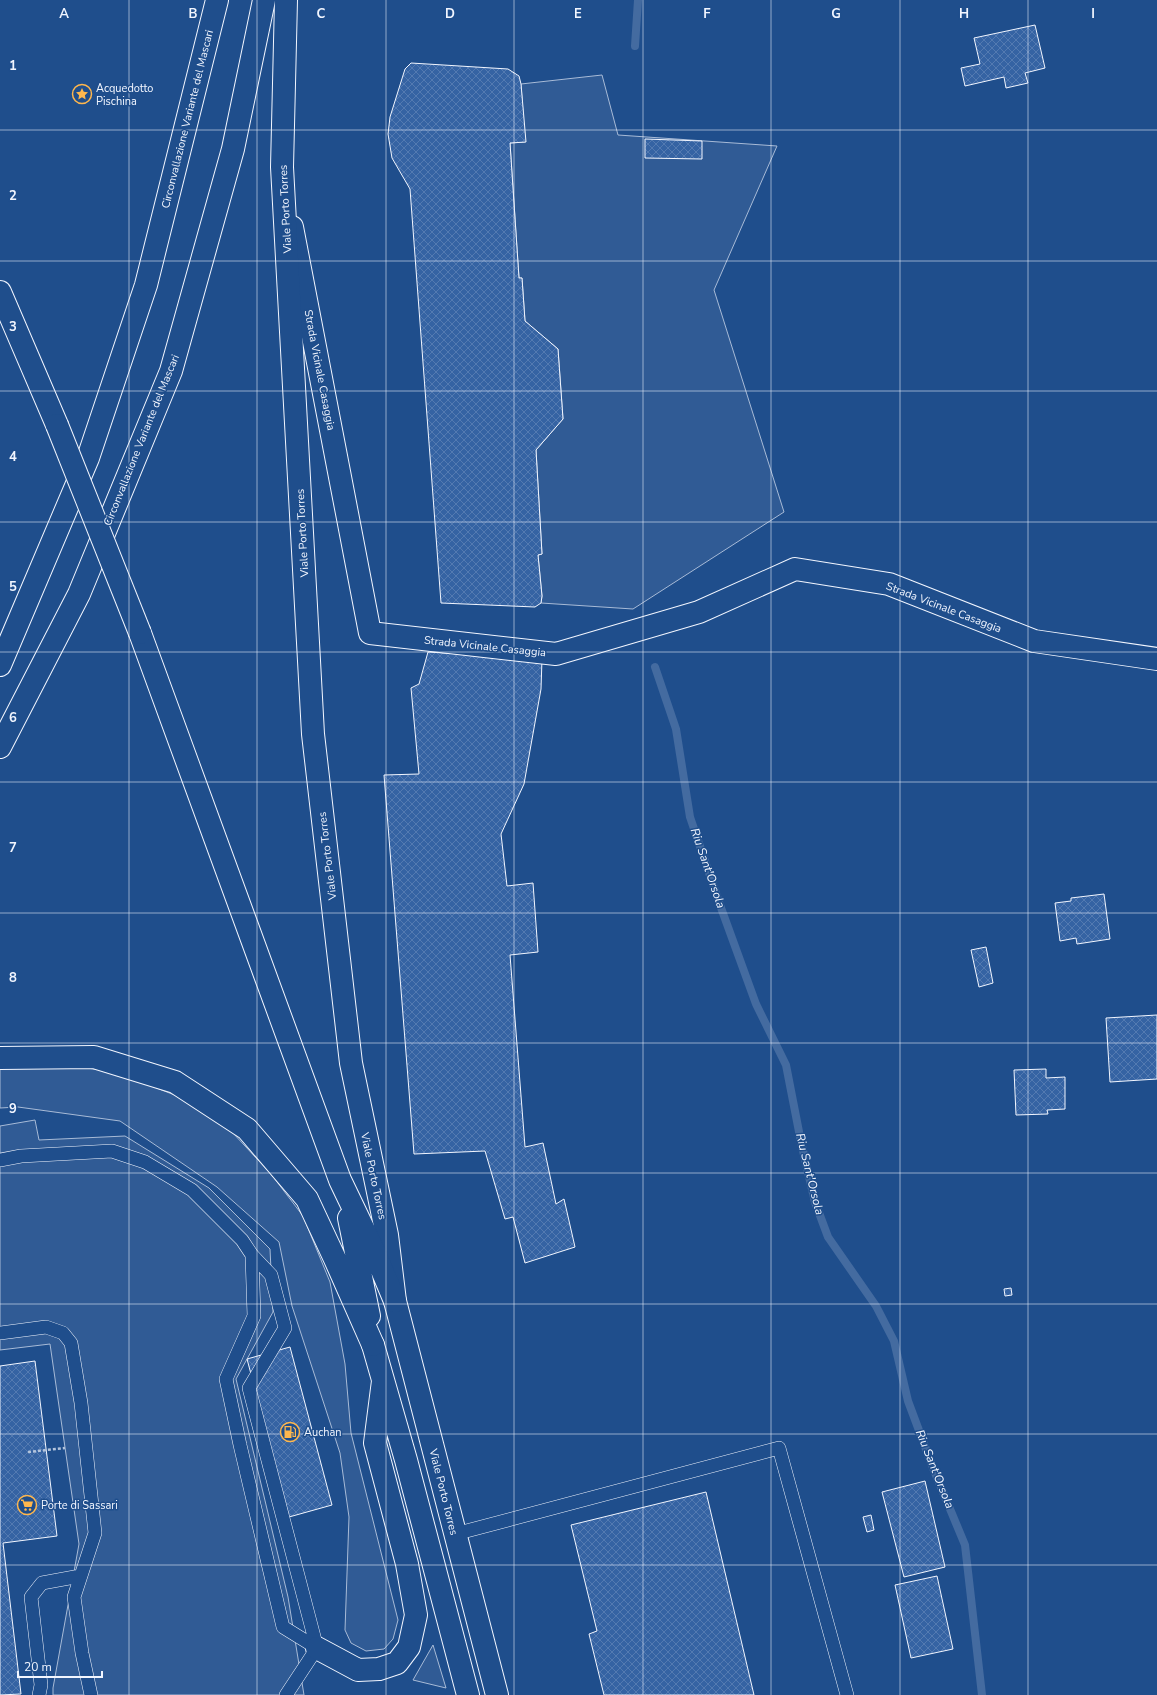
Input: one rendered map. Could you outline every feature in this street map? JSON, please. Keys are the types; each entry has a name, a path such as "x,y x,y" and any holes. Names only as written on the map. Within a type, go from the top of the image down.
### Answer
{"main road":[{"path":"194,92 207,0"},
{"name":"Circonvallazione Variante del Mascari","path":"0,665 88,458 146,285 217,0"},
{"name":"Circonvallazione Variante del Mascari","path":"0,747 78,594 171,371 233,149 264,0"},
{"name":"Viale Porto Torres","path":"286,0 283,176 313,734 351,1063 387,1235 395,1301 496,1695"},
{"name":"Strada Vicinale Casaggia","path":"283,176 370,633 556,654 699,612 795,569 889,584 1034,641 1157,659"},
{"path":"0,292 56,425 140,633 340,1180 374,1251 395,1301"},
{"path":"0,1058 94,1057 175,1082 248,1129 307,1199 335,1258 373,1345"},
{"path":"340,1180 362,1277 373,1345 406,1460 468,1695"},
{"path":"317,1648 358,1670 379,1669 397,1663 409,1647 416,1615 407,1564 375,1443 383,1381"}],"lane":[{"path":"0,1160 21,1156 112,1151 145,1162 192,1190 242,1240 252,1255 271,1275 286,1328 249,1388 317,1648 286,1695"},
{"path":"252,1255 254,1316 226,1379 282,1627 317,1648"},
{"path":"0,1333 46,1327 63,1333 71,1343 81,1403 95,1533 74,1597 82,1652 91,1695"},
{"path":"455,1534 779,1448 847,1695"},
{"path":"38,1695 41,1685 31,1597 42,1583 80,1576"},
{"path":"34,1676 38,1695"}],"path":[{"path":"28,1452 85,1446"}],"shaded area":[{"path":"602,75 618,135 777,146 714,290 784,512 633,609 541,603 542,596 538,555 542,554 536,450 563,419 558,349 525,321 522,278 519,278 510,143 525,142 521,84"},
{"path":"66,1065 101,1070 134,1079 187,1100 232,1132 271,1174 303,1216 330,1282 345,1364 351,1433 398,1620 393,1639 384,1649 366,1651 351,1643 345,1630 349,1517 340,1453 292,1306 279,1242 217,1187 120,1121 18,1107 0,1108 0,1069"},
{"path":"35,1120 39,1140 125,1136 209,1188 270,1249 273,1312 236,1379 288,1597 304,1695 53,1695 79,1544 50,1344 0,1350 0,1126"},
{"path":"433,1645 446,1688 413,1680"}],"building":[{"path":"1035,25 1045,68 1025,73 1028,83 1006,88 1004,77 965,86 961,68 980,64 974,38"},
{"path":"411,63 508,69 519,76 521,84 526,142 510,143 519,278 522,278 525,321 558,349 563,419 536,450 542,554 538,555 542,596 541,603 535,607 441,603 410,189 392,158 388,134 390,117 405,69"},
{"path":"645,139 702,141 702,159 645,158"},
{"path":"428,652 542,659 541,689 524,784 501,834 507,886 533,883 538,952 510,955 525,1147 543,1143 556,1204 564,1199 575,1247 525,1263 513,1217 505,1219 485,1151 414,1154 384,775 419,774 411,688 419,684"},
{"path":"1104,894 1110,939 1077,944 1076,938 1060,941 1055,903 1071,901 1071,898"},
{"path":"986,947 993,983 979,987 971,950"},
{"path":"1157,1015 1157,1079 1110,1082 1106,1018"},
{"path":"1046,1069 1046,1078 1065,1077 1065,1109 1047,1110 1048,1114 1016,1115 1014,1070"},
{"path":"1011,1288 1012,1295 1005,1296 1004,1289"},
{"path":"290,1347 332,1505 289,1517 247,1359"},
{"name":"Porte di Sassari","path":"35,1361 57,1536 3,1543 21,1694 0,1695 0,1366"},
{"path":"925,1481 945,1567 904,1577 882,1492"},
{"path":"706,1492 754,1695 604,1695 589,1634 597,1631 571,1525"},
{"path":"871,1515 874,1530 867,1532 863,1517"},
{"path":"937,1576 953,1649 911,1658 895,1585"}],"waterway":[{"name":"Riu Sant'Orsola","path":"635,46 638,0"},
{"name":"Riu Sant'Orsola","path":"655,667 676,729 690,817 756,1004 786,1065 801,1142 815,1202 828,1237 876,1306 894,1341 908,1401 933,1468 965,1545 982,1695"}],"place":[{"name":"Acquedotto Pischina","path":"82,94"},
{"name":"Auchan","path":"290,1432"},
{"name":"Porte di Sassari","path":"27,1505"}]}
